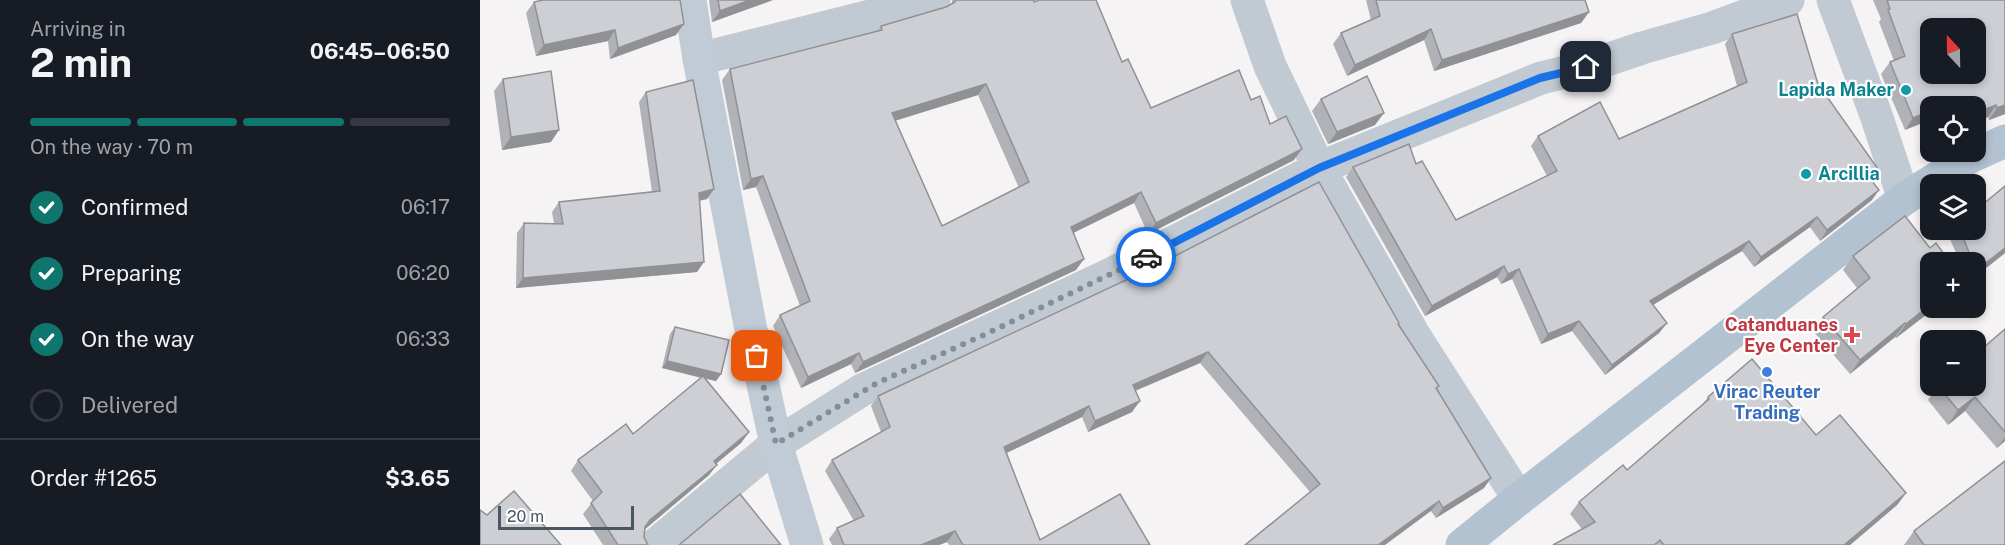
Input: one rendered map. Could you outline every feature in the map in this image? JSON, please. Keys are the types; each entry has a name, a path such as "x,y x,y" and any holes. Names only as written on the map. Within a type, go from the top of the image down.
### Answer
{"main road":[{"path":"690,0 699,59 750,325 776,444 807,545"},
{"path":"1462,545 1904,199 1970,157 2005,141"}],"street":[{"path":"699,59 934,0"},
{"path":"1247,0 1270,66 1319,168 1414,335 1519,499"},
{"path":"655,545 776,444 872,385 1118,271 1319,168 1540,78 1586,67 1788,0"},
{"path":"1833,0 1876,115 1904,199"}],"building":[{"path":"543,0 680,0 684,24 618,48 615,30 544,45 534,2"},
{"path":"718,0 750,0 720,11"},
{"path":"956,0 1034,0 1034,2 1039,0 1096,0 1122,62 1128,59 1151,108 1239,70 1251,100 1260,96 1270,124 1286,116 1302,149 1156,223 1141,192 1071,227 1084,259 863,362 859,353 808,377 780,315 810,301 763,176 751,179 730,69 882,30 881,26 946,7","holes":["986,84 1029,182 942,226 892,113"]},
{"path":"1376,0 1585,0 1589,12 1442,60 1431,29 1355,65 1341,33 1380,16"},
{"path":"1887,0 2005,0 2005,105 1997,108 1996,105 1986,109 1986,96 1920,96 1920,115 1913,118 1890,62 1905,56 1888,10 1890,9"},
{"path":"1797,14 1818,84 1878,169 1868,176 1879,190 1827,230 1817,217 1761,257 1749,241 1650,301 1667,323 1612,365 1579,321 1548,334 1519,269 1508,274 1504,266 1432,306 1353,167 1409,144 1416,164 1422,161 1456,220 1557,171 1538,136 1600,102 1619,139 1747,82 1732,34"},
{"path":"551,71 559,130 511,137 503,79"},
{"path":"1367,76 1384,113 1337,132 1321,99"},
{"path":"693,80 714,189 699,193 704,262 523,278 524,223 563,224 559,202 660,191 646,92"},
{"path":"1319,182 1398,324 1439,386 1436,388 1491,478 1443,508 1439,501 1378,545 1245,545 1320,484 1208,352 1133,385 1140,401 1095,421 1089,406 1004,447 1040,540 1120,494 1150,545 963,545 955,531 921,545 844,545 837,528 864,516 832,460 890,427 878,396 1171,259"},
{"path":"2005,186 2005,248 1986,263 1986,252 1969,252 1964,240 1986,240 1986,202"},
{"path":"1905,216 1920,235 1920,240 1924,240 1930,248 1936,243 1943,252 1920,252 1920,313 1860,360 1823,317 1870,278 1853,256"},
{"path":"675,327 729,340 721,374 667,361"},
{"path":"2005,329 2005,432 1975,397 1958,410 1946,396 1986,396 1986,345"},
{"path":"1752,359 1816,435 1840,415 1906,493 1844,545 1664,545 1660,540 1654,545 1553,545 1595,522 1579,502 1623,465 1627,470"},
{"path":"703,376 749,432 714,461 717,465 650,520 645,527 644,537 648,545 618,545 591,503 602,492 578,460 626,424 633,434"},
{"path":"2005,461 2005,545 1924,545 1914,531"},
{"path":"514,491 561,545 480,545 480,510 487,515"},
{"path":"740,494 781,545 679,545"}],"way so far":[{"path":"757,356 776,444 862,390 986,334 1146,257"}],"place":[{"name":"Lapida Maker","path":"1906,90"},
{"name":"Arcillia","path":"1806,174"},
{"name":"Catanduanes Eye Center","path":"1852,335"},
{"name":"Virac Reuter Trading","path":"1767,372"}],"route":[{"path":"1146,257 1319,168 1540,78 1586,67"}]}
